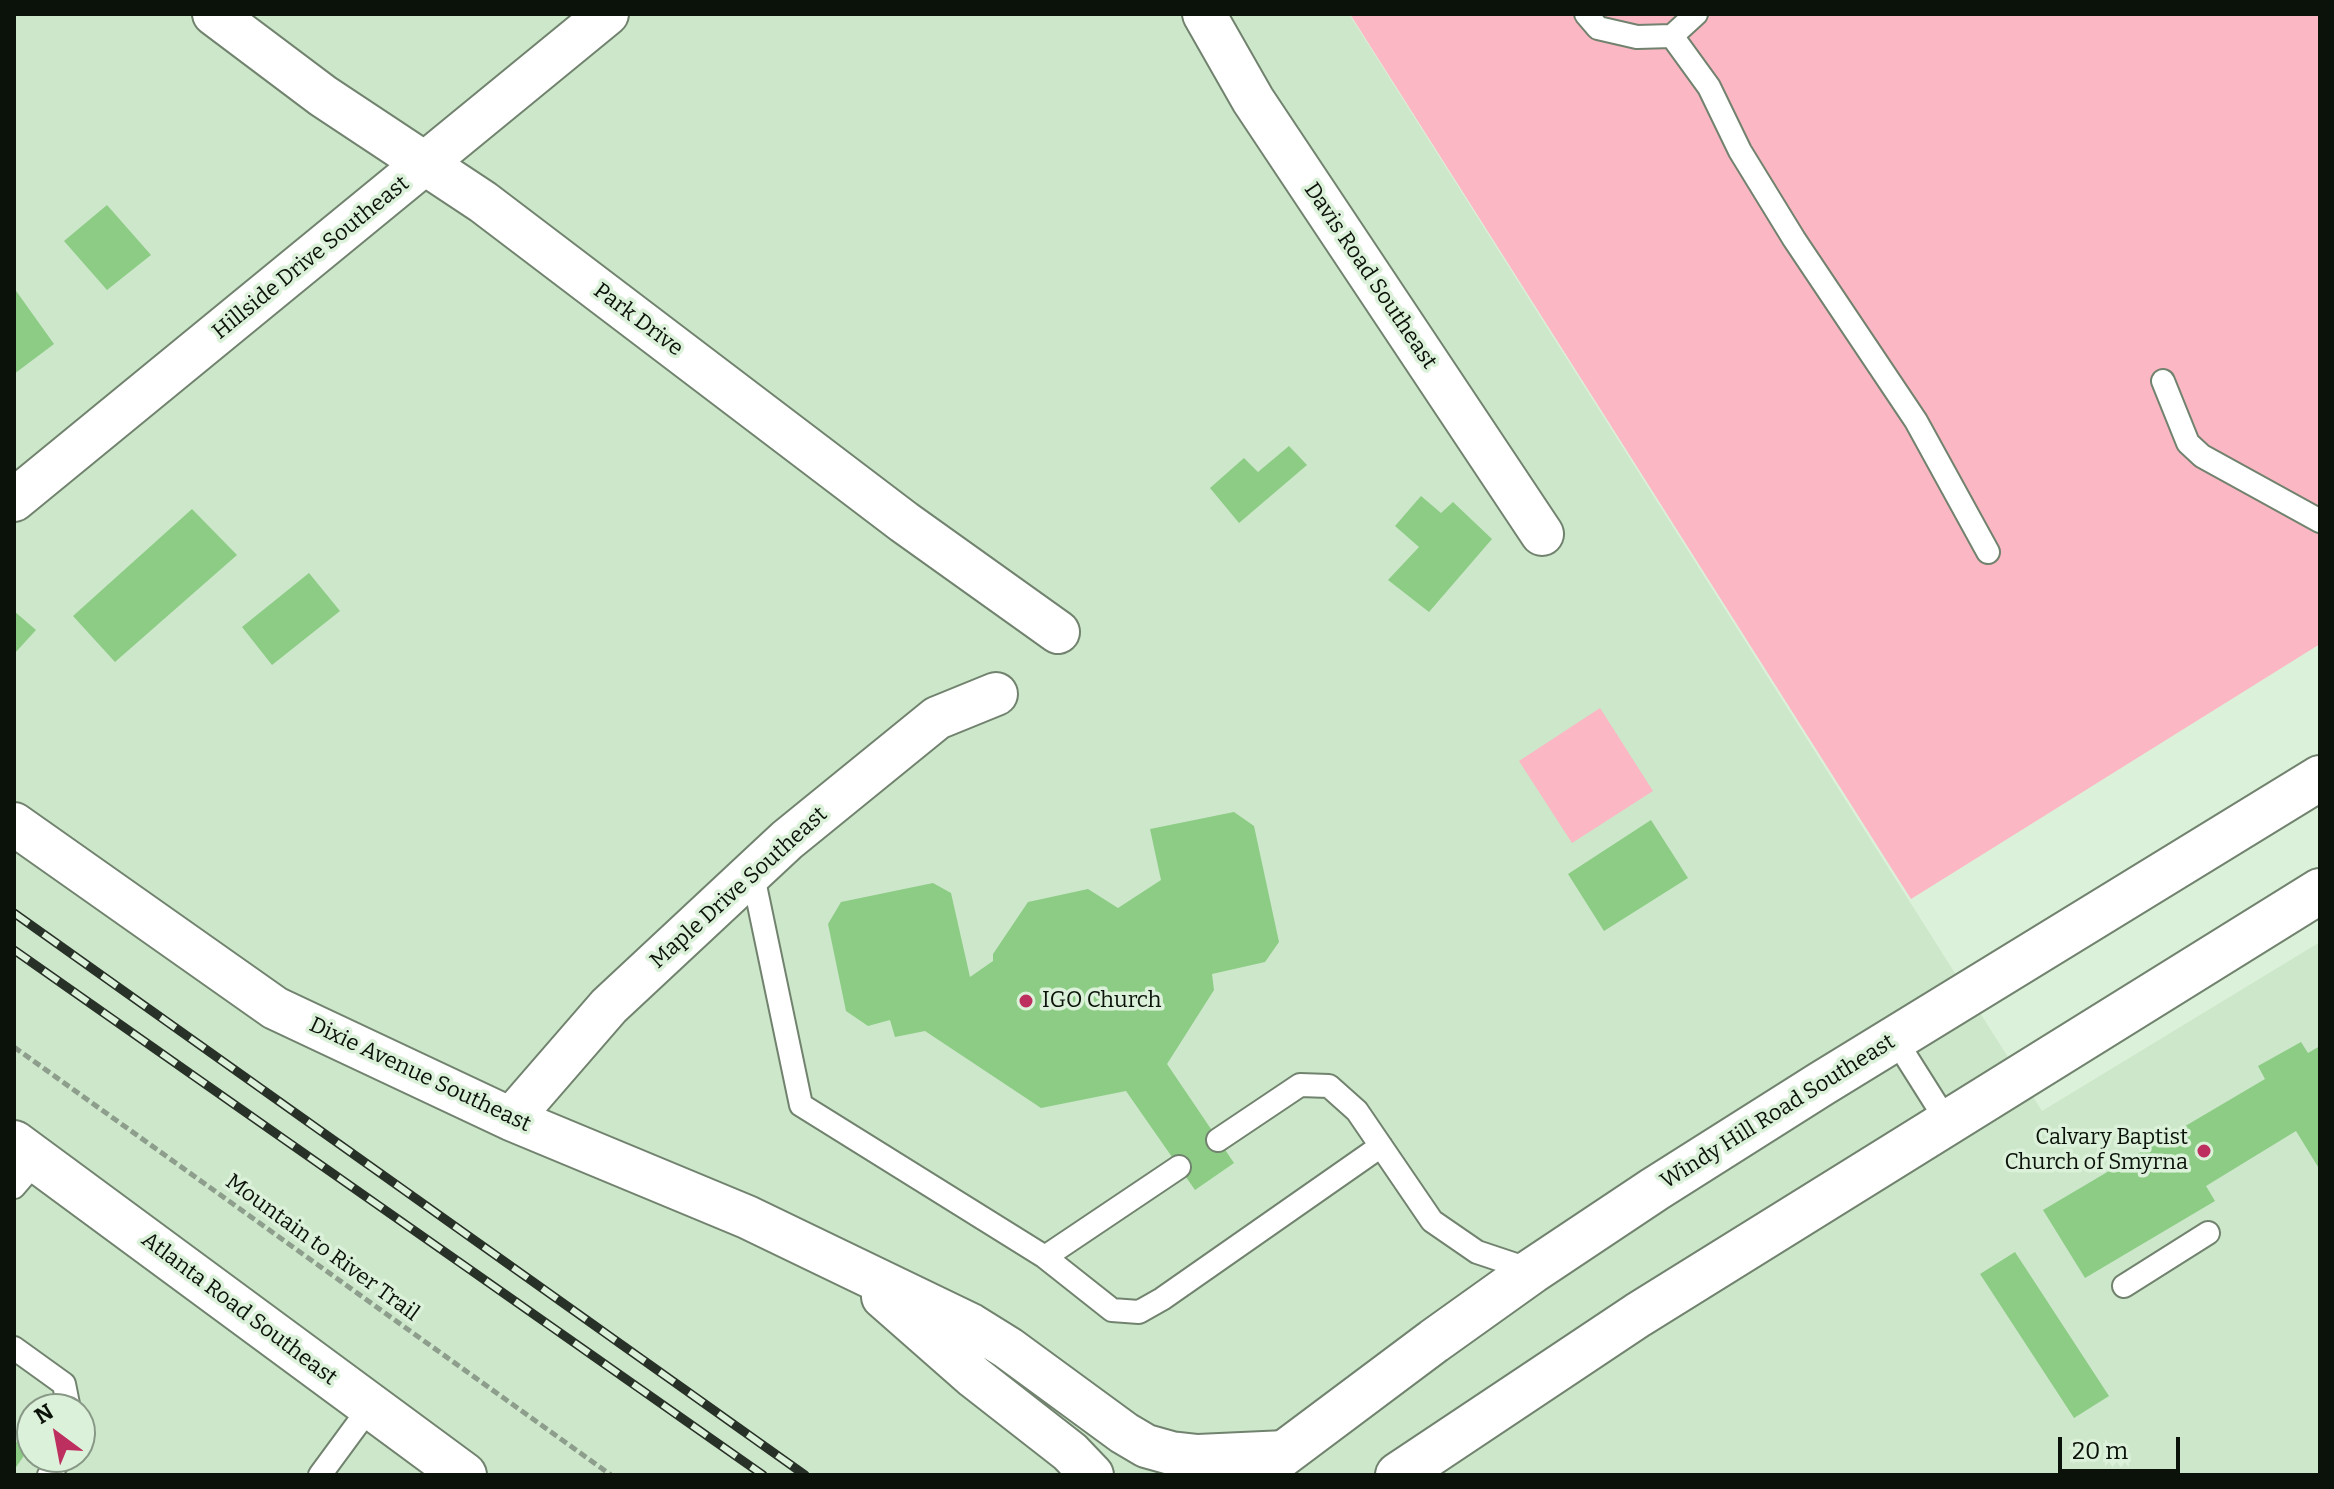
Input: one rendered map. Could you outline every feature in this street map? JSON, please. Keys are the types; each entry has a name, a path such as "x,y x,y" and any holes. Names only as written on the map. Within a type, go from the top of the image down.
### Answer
{"main road":[{"name":"Windy Hill Road Southeast","path":"1270,1463 1532,1271 1655,1189 2320,778"},
{"path":"1398,1475 1438,1458 1638,1315 2320,891"},
{"name":"Atlanta Road Southeast","path":"22,1163 464,1475"}],"street":[{"name":"Park Drive","path":"214,14 323,96 483,202 904,522 1058,632"},
{"name":"Hillside Drive Southeast","path":"14,500 607,14"},
{"name":"Davis Road Southeast","path":"1204,14 1253,100 1542,534"},
{"name":"Maple Drive Southeast","path":"511,1119 609,1006 752,871 937,718 996,694"},
{"name":"Dixie Avenue Southeast","path":"14,824 275,1008 511,1119 747,1217 971,1325 1146,1446 1171,1453 1270,1463"},
{"name":"Dixie Avenue Southeast","path":"856,1271 913,1325 1070,1452 1092,1475"}],"lane":[{"path":"1586,14 1598,28 1637,37 1672,36 1696,14"},
{"path":"1672,36 1709,87 1740,151 1794,239 1916,421 1988,552"},
{"path":"2163,381 2188,443 2202,456 2320,521"},
{"path":"752,871 801,1105 1045,1257 1112,1310 1139,1312 1162,1299 1381,1146"},
{"path":"1895,1039 1948,1123"},
{"path":"1218,1140 1300,1085 1329,1086 1357,1111 1432,1221 1477,1252 1532,1271"},
{"path":"1045,1257 1179,1167"},
{"path":"2124,1286 2208,1233"},
{"path":"14,1348 64,1384 66,1393"},
{"path":"320,1475 370,1407"}],"path":[{"name":"Mountain to River Trail","path":"14,1047 611,1475"}],"shaded area":[{"path":"14,14 1349,14 2042,1111 2320,942 2320,1475 14,1475"},
{"path":"1350,14 2320,14 2320,644 1911,899"},
{"path":"1600,708 1653,791 1572,843 1519,761"}],"building":[{"path":"107,205 151,255 107,290 64,241"},
{"path":"14,288 54,344 14,374"},
{"path":"1289,446 1307,465 1239,523 1210,488 1244,458 1258,472"},
{"path":"1421,496 1441,513 1453,502 1492,539 1429,612 1388,580 1419,547 1395,526"},
{"path":"192,509 237,555 115,662 73,616"},
{"path":"309,573 340,611 272,665 242,627"},
{"path":"14,611 36,630 14,654"},
{"name":"IGO Church","path":"1234,812 1254,826 1279,942 1265,962 1212,974 1214,990 1167,1064 1234,1163 1195,1190 1126,1091 1041,1108 925,1031 895,1037 890,1020 868,1026 846,1011 828,924 841,902 933,883 951,893 970,977 993,961 993,954 1028,902 1088,889 1118,908 1161,880 1150,829"},
{"path":"1651,820 1688,878 1604,931 1568,874"},
{"name":"Calvary Baptist Church of Smyrna","path":"2301,1042 2308,1053 2320,1046 2320,1170 2296,1131 2206,1186 2215,1201 2085,1278 2043,1210 2265,1079 2258,1066"},
{"path":"2015,1252 2109,1396 2074,1418 1980,1274"},
{"path":"14,1440 16,1467 14,1470"}],"railway":[{"path":"14,913 805,1475"},
{"path":"14,950 763,1475"}],"place":[{"name":"IGO Church","path":"1026,1001"},
{"name":"Calvary Baptist Church of Smyrna","path":"2204,1151"}]}
